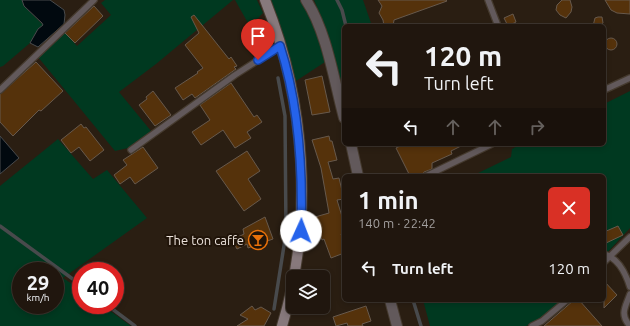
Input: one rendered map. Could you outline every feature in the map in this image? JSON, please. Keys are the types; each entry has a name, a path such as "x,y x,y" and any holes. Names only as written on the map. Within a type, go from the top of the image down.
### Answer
{"street":[{"path":"264,0 289,75 298,134 302,187 301,231 291,288 282,326"},
{"path":"306,0 314,11 323,37 342,110"},
{"path":"351,146 358,174"},
{"path":"391,302 397,326"}],"lane":[{"path":"0,90 94,0"},
{"path":"488,0 497,24"},
{"path":"131,150 235,75 280,46"},
{"path":"606,89 630,78"},
{"path":"430,174 488,146"},
{"path":"630,236 607,255 621,268 630,287"},
{"path":"630,294 624,307 623,314 630,326"},
{"path":"532,326 542,321 565,302"}],"green space":[{"path":"0,0 22,0 24,6 43,25 38,29 30,43 0,67"},
{"path":"105,0 233,0 156,64 119,92 151,131 128,148 115,151 38,57 64,32 77,46 111,15 101,3"},
{"path":"235,0 257,0 263,13 258,18 248,23"},
{"path":"271,0 302,0 314,24 325,62 296,81 278,19"},
{"path":"314,0 363,0 371,24 342,24 342,95 325,26"},
{"path":"630,91 630,228 606,254 606,174 476,174 511,157 512,149 517,146 606,146 606,103"},
{"path":"58,139 93,179 107,170 147,218 85,262 72,262 72,272 64,277 64,262 12,262 12,314 64,314 64,279 72,284 72,314 114,314 131,326 0,326 0,186"},
{"path":"424,302 560,302 538,320 526,326 430,326"}],"shaded area":[{"path":"22,0 50,0 64,10 64,24 38,47 30,43 38,29 43,25 24,6"},
{"path":"0,136 19,158 0,174"}],"building":[{"path":"378,0 447,1 394,20 393,24 384,24 379,13 382,6"},
{"path":"562,0 570,0 572,7 571,12 566,18 560,15 556,10 557,5"},
{"path":"605,0 630,0 630,14 617,13 611,10"},
{"path":"94,6 103,16 75,43 65,33"},
{"path":"513,14 516,22 507,24 504,18"},
{"path":"194,15 229,59 231,57 237,66 234,67 236,69 195,98 192,94 183,100 175,88 203,68 185,45 199,33 191,17"},
{"path":"602,17 603,23 594,24 595,18"},
{"path":"609,38 613,38 617,42 617,46 613,50 609,50 606,47 606,41"},
{"path":"36,62 63,91 41,111 39,110 13,136 0,122 0,94"},
{"path":"322,76 330,112 312,115 305,80"},
{"path":"231,83 254,117 257,115 262,122 247,132 251,138 235,148 223,130 201,145 192,132 210,120 200,105"},
{"path":"153,91 171,115 155,126 139,105 147,99 146,97"},
{"path":"81,124 84,128 86,127 104,150 90,161 79,147 71,153 61,140"},
{"path":"329,136 330,141 332,141 337,160 328,162 333,179 339,178 342,191 342,199 337,200 342,216 342,254 331,258 324,239 322,240 315,217 329,213 321,168 312,140"},
{"path":"400,146 461,146 451,151 452,154 432,163 432,169 424,172 423,174 409,174 396,148"},
{"path":"143,147 158,168 135,184 130,177 120,184 114,175 127,165 123,160"},
{"path":"247,151 260,171 248,179 261,199 244,211 216,171"},
{"path":"265,217 273,239 248,248 247,244 237,249 232,240 244,234 243,229"},
{"path":"618,226 623,235 606,243 606,231"},
{"path":"606,283 617,295 604,308 604,302 606,302"},
{"path":"572,302 581,302 602,326 544,326"},
{"path":"252,306 255,310 261,307 271,313 264,326 237,326 248,319 240,315"},
{"path":"366,306 371,321 362,324 363,326 348,326 347,323 336,326 333,317"}],"waterway":[{"path":"337,0 342,10 346,24"},
{"path":"256,25 268,50"},
{"path":"274,309 286,233 285,116 278,78"},
{"path":"0,226 72,278"},
{"path":"414,302 421,326"},
{"path":"119,314 135,326"}],"place":[{"name":"The ton caffe","path":"258,240"}],"route":[{"path":"258,60 280,46 289,75 298,134 302,187 301,231"}]}
